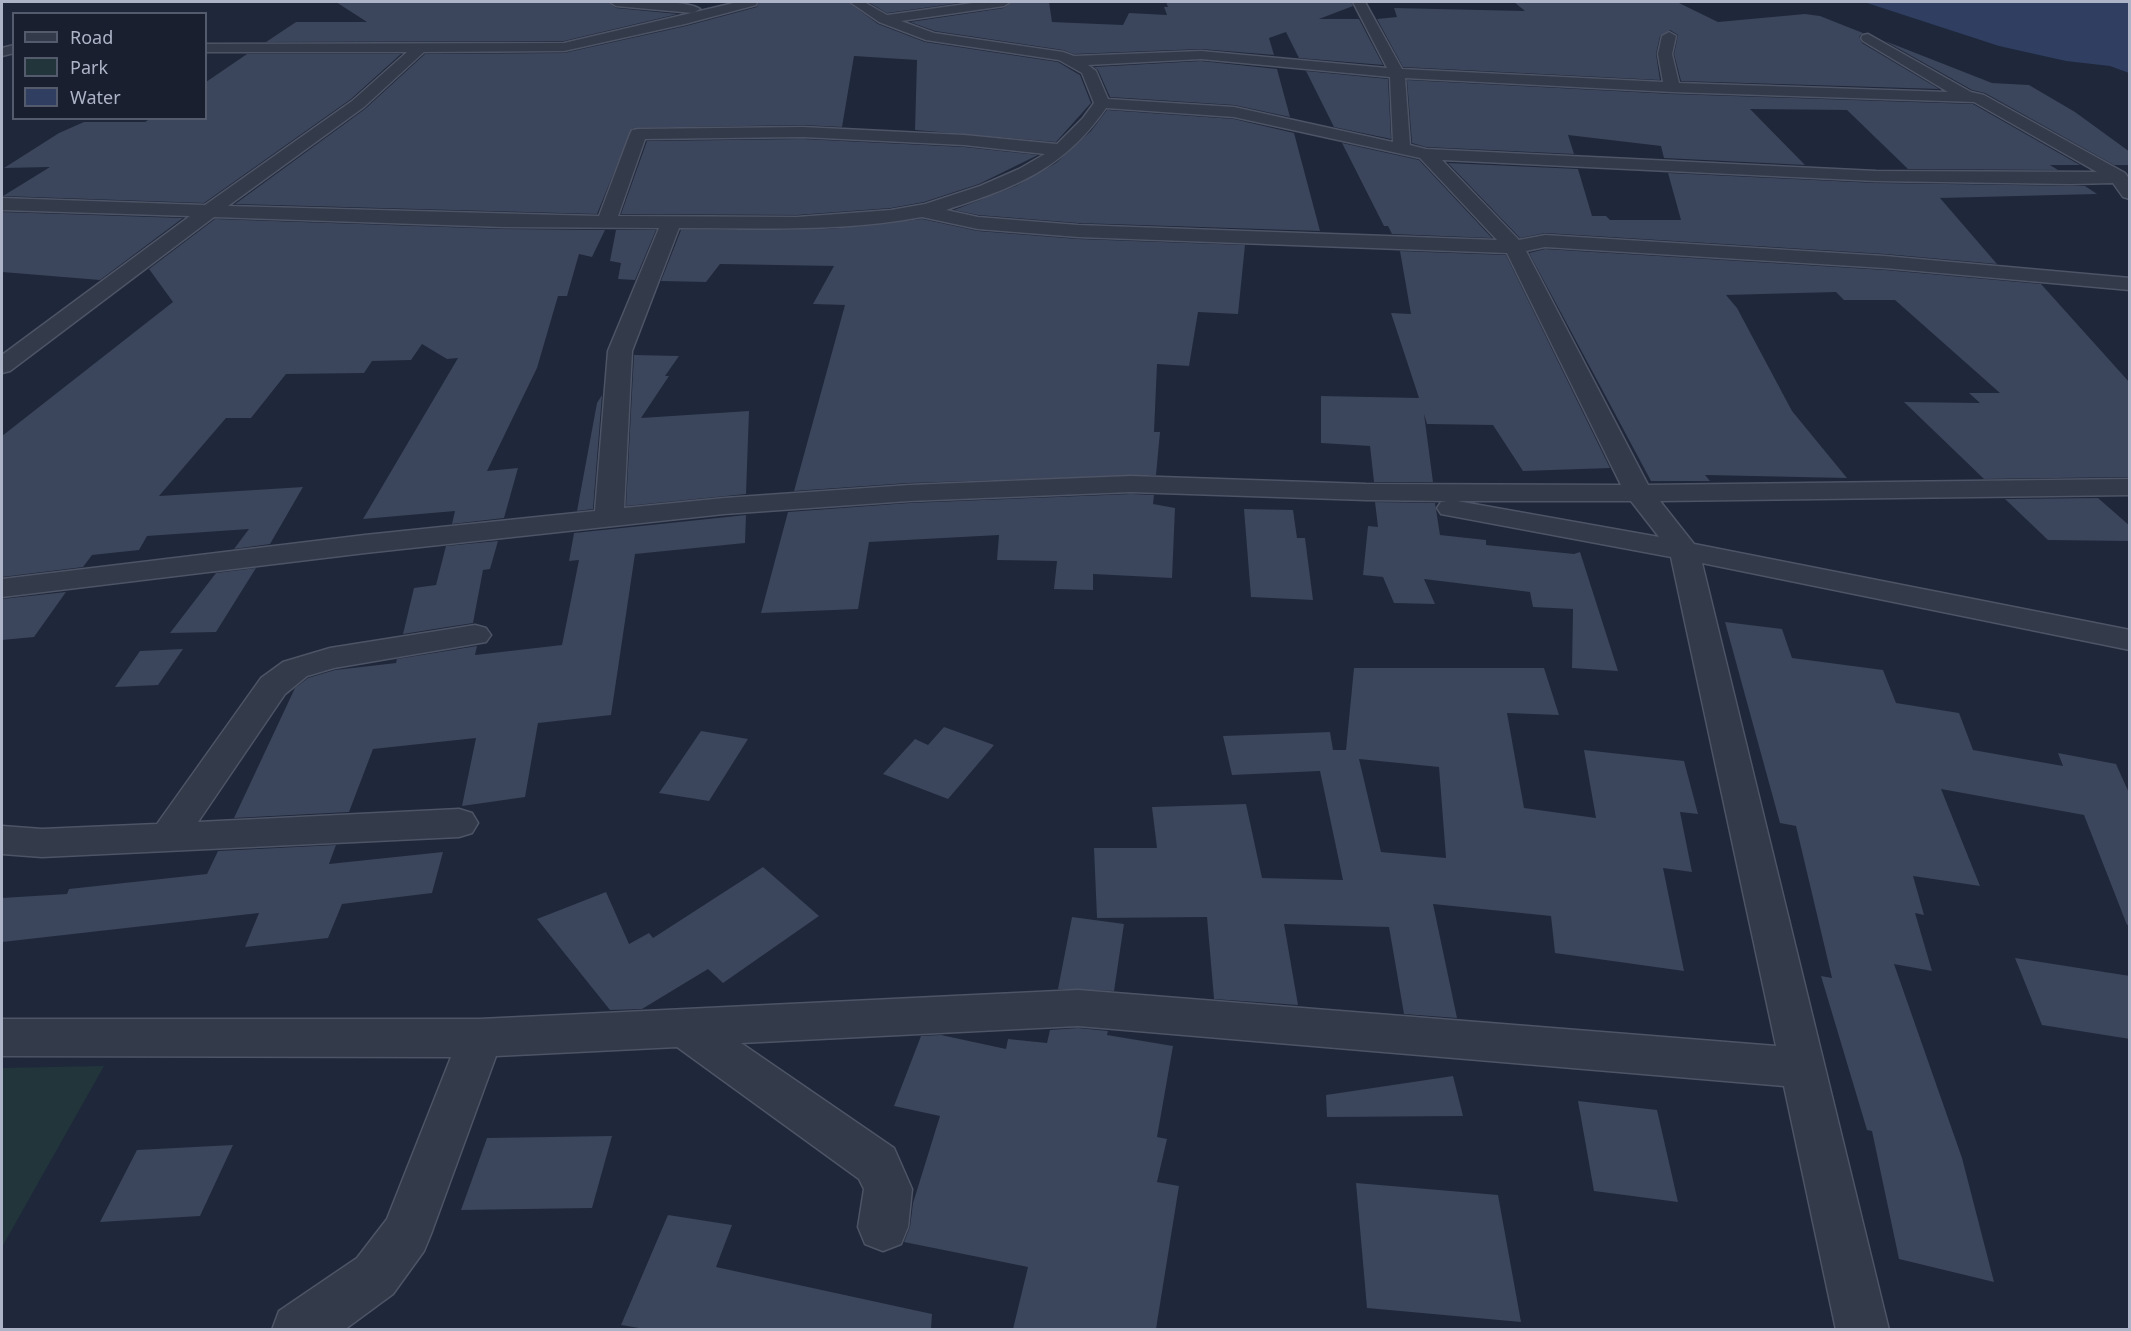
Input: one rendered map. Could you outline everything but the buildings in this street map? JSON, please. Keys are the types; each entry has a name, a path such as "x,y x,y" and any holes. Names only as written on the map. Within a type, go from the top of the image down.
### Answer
{"street":[{"path":"616,2 716,11"},
{"path":"207,48 564,47 751,2"},
{"path":"856,2 884,19 931,37 1064,56 1088,71 1102,103"},
{"path":"884,19 1004,2"},
{"path":"1359,2 1397,73 1414,151 1514,247 1639,494 1684,551 1863,1329"},
{"path":"1669,36 1665,54 1672,87"},
{"path":"1868,38 1969,97"},
{"path":"2,366 358,104 419,49"},
{"path":"1071,61 1201,55 1397,73 1672,87 1978,98 2124,177 2130,193"},
{"path":"2,204 212,210 378,219 606,222 825,221 921,211 1004,184 1045,164 1086,128 1102,103"},
{"path":"1102,103 1234,112 1414,151 1876,176 2072,179 2124,177"},
{"path":"606,222 639,134 803,132 964,140 1061,150"},
{"path":"921,211 978,223 1078,231 1514,247 1545,241 1885,262 2130,284"},
{"path":"609,518 620,351 670,222"},
{"path":"2,588 364,544 724,506 897,493 1107,485 1366,492 1639,494 2130,487"},
{"path":"1366,492 1684,551 2130,640"},
{"path":"168,837 273,686 295,669 330,657 475,635"},
{"path":"2,840 42,843 459,823"},
{"path":"2,1038 480,1038 1078,1008 1802,1068"},
{"path":"686,1029 877,1164 888,1189 882,1227"},
{"path":"298,1329 375,1276 406,1234 480,1038"}],"green space":[{"path":"104,1066 2,1247 2,1068"}],"water":[{"path":"1864,2 2129,2 2129,73 2110,66 2066,61 1999,46"}]}
